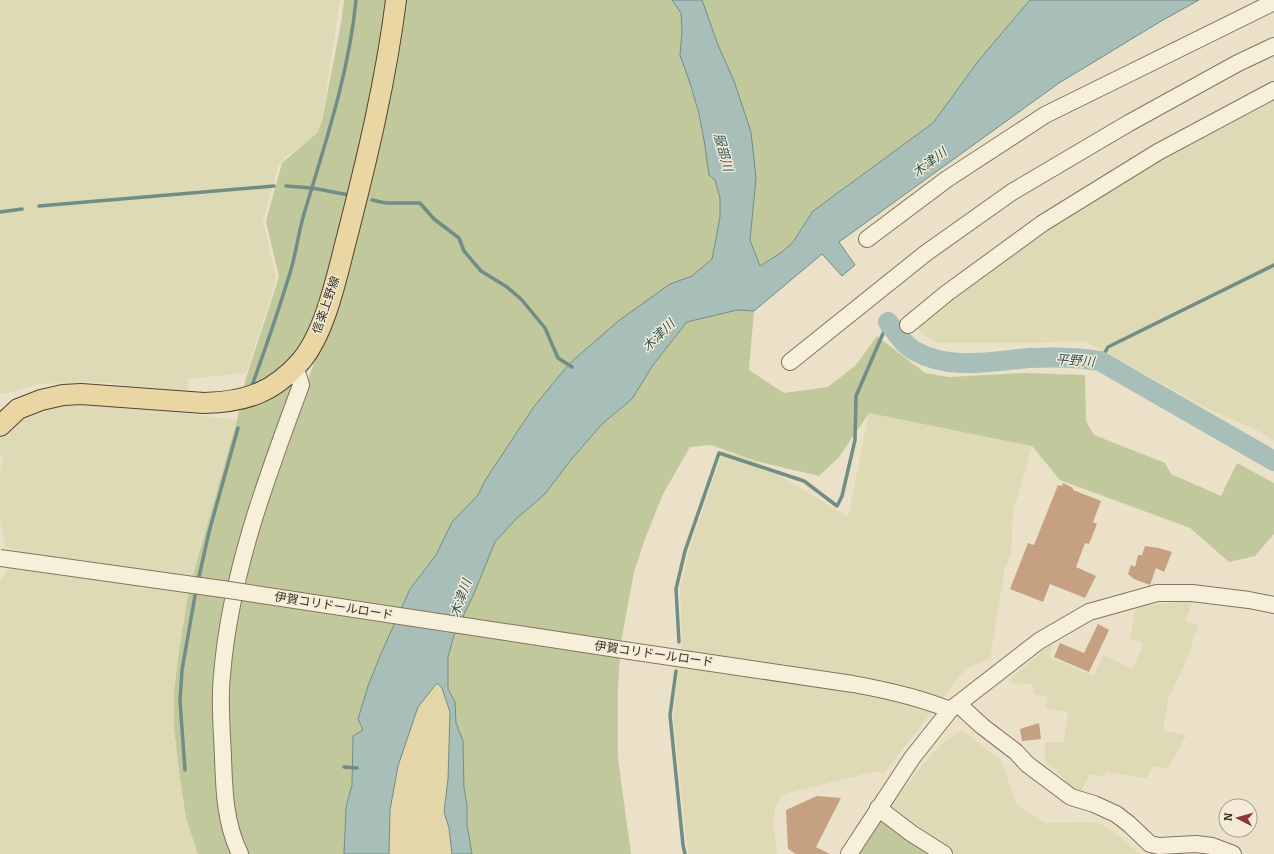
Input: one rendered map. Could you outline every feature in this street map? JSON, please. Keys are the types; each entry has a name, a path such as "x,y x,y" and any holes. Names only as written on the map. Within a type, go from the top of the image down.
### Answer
{"main road":[{"name":"信楽上野線","path":"0,426 9,410 63,395 82,394 220,403 240,400 257,394 279,383 293,370 302,360 324,317 340,264 385,72 396,0"}],"street":[{"path":"867,239 947,179 1045,114 1274,2"},
{"path":"790,362 926,253 1012,192 1129,123 1238,63 1274,46"},
{"path":"908,325 1042,223 1158,152 1274,90"},
{"path":"240,854 232,834 225,799 222,727 222,677 224,650 233,598 252,525 301,385 298,374 293,370"},
{"name":"伊賀コリドールロード","path":"0,558 237,591 853,684 889,691 936,705 954,707"},
{"path":"849,854 912,758 954,707 1039,641 1089,612 1157,593 1192,593 1249,600 1274,605"},
{"path":"954,707 1016,752 1027,764 1071,797 1094,804 1116,814 1150,844 1159,846 1196,844 1212,846 1233,854"},
{"path":"878,808 911,833 944,854"}],"shaded area":[{"path":"0,0 340,0 321,126 315,135 285,157 278,167 263,221 276,277 246,373 187,379 189,394 131,389 120,384 88,382 40,384 8,393 0,393"},
{"path":"1274,92 1274,441 1255,429 1210,410 1085,341 936,343 919,331 918,323 1110,182"},
{"path":"72,402 137,407 237,420 194,572 174,691 174,729 180,778 186,818 198,854 0,854 0,580 22,551 6,548 0,522 0,470 3,458 0,457 0,436 15,422 42,409"},
{"path":"869,413 1032,446 1013,513 1011,553 1005,568 990,659 966,668 884,773 873,772 795,791 781,796 775,808 773,824 777,854 689,854 673,716 682,643 680,589 690,547 723,450 756,461 848,517"},
{"path":"1193,601 1185,621 1198,626 1186,662 1168,699 1163,731 1183,734 1186,736 1168,768 1152,767 1147,778 1106,772 1104,777 1090,774 1079,796 1067,789 1066,782 1055,769 1045,762 1045,742 1064,742 1068,712 1045,708 1048,697 1035,694 1032,684 1011,683 1010,679 1053,642 1049,657 1094,676 1103,655 1133,669 1143,643 1130,638 1136,606"},
{"path":"962,730 1001,760 1017,805 1046,823 1088,822 1101,824 1140,854 956,854 918,831 889,806 927,760 945,741"}],"green space":[{"path":"344,0 391,0 382,66 319,314 298,353 285,369 292,388 265,460 232,570 219,639 232,854 198,854 186,818 174,729 174,691 187,601 237,420 246,378 279,277 266,221 282,163 317,133 322,121"},
{"path":"401,0 672,0 681,13 682,31 680,55 691,86 720,198 720,217 712,259 692,276 670,284 569,364 533,408 486,479 478,495 452,522 436,555 410,589 368,686 358,719 363,730 353,736 352,785 346,807 344,854 248,854 238,834 231,798 227,681 245,566 301,399 326,330"},
{"path":"702,0 1030,0 979,60 933,123 813,211 793,242 782,252 760,266 750,240 756,178 718,45"},
{"path":"737,310 754,311 749,370 784,393 828,387 856,365 877,336 925,373 949,377 1025,373 1085,375 1086,421 1094,435 1165,463 1171,474 1221,496 1237,463 1274,483 1274,534 1255,556 1229,562 1190,528 1060,480 1032,446 869,413 839,457 819,476 756,461 711,445 690,447 663,494 645,539 634,572 621,642 618,685 618,758 631,854 472,854 467,825 467,806 464,788 463,741 456,723 455,702 448,689 448,657 454,635 473,596 495,542 516,519 545,494 570,461 602,424 632,399 653,365 687,322"},
{"path":"877,817 939,854 854,854"}],"sand":[{"path":"437,683 442,688 450,712 448,779 444,812 449,828 452,854 389,854 390,810 398,766 418,707"}],"water":[{"path":"672,0 702,0 718,45 734,81 751,132 756,178 750,240 760,266 782,252 793,242 813,211 933,123 979,60 1030,0 1199,0 1059,83 839,242 855,265 842,276 822,254 754,311 737,310 687,322 653,365 632,399 602,424 570,461 545,494 516,519 495,542 473,596 454,635 448,657 448,689 455,702 456,723 463,741 464,788 467,806 467,825 472,854 452,854 449,828 444,812 448,779 450,712 442,688 437,683 418,707 398,766 390,810 389,854 344,854 346,807 352,785 353,736 363,730 358,719 368,686 410,589 436,555 452,522 478,495 486,479 533,408 569,364 617,322 670,284 692,276 712,259 720,217 720,198 715,180 709,175 699,114 680,55 682,31 681,13"}],"building":[{"path":"1063,483 1073,488 1073,490 1101,501 1093,522 1097,524 1089,544 1085,543 1076,567 1096,576 1085,598 1050,584 1043,602 1010,589 1028,543 1034,545 1058,485 1062,486"},
{"path":"1145,546 1172,552 1164,572 1156,568 1150,585 1134,579 1128,574 1131,565 1135,567 1138,555 1142,555"},
{"path":"1098,624 1109,630 1089,672 1054,657 1060,643 1084,653"},
{"path":"1039,723 1041,739 1022,741 1020,729"},
{"path":"817,796 841,798 816,847 830,854 796,854 788,849 786,810"}],"waterway":[{"path":"251,388 290,273 302,221 328,135 348,54 356,0"},
{"path":"39,206 274,186"},
{"path":"286,186 312,188 349,195"},
{"path":"372,200 386,203 420,203 434,219 459,238 464,251 481,271 507,287 521,299 545,328 558,358 572,367"},
{"path":"0,212 22,209"},
{"path":"1100,361 1108,347 1274,265"},
{"path":"679,642 676,589 685,551 719,453 804,481 837,506 842,496 855,440 856,396 888,322"},
{"name":"平野川","path":"888,322 900,338 915,351 928,357 943,361 972,363 1056,357 1100,361 1274,461"},
{"path":"198,581 209,532 238,428"},
{"path":"185,770 180,701 182,670 196,590"},
{"path":"676,671 670,715 685,854"},
{"path":"344,767 357,768"}],"water label":[{"name":"服部川","path":"724,152"},
{"name":"木津川","path":"929,162"},
{"name":"木津川","path":"658,335"},
{"name":"木津川","path":"460,598"}]}
